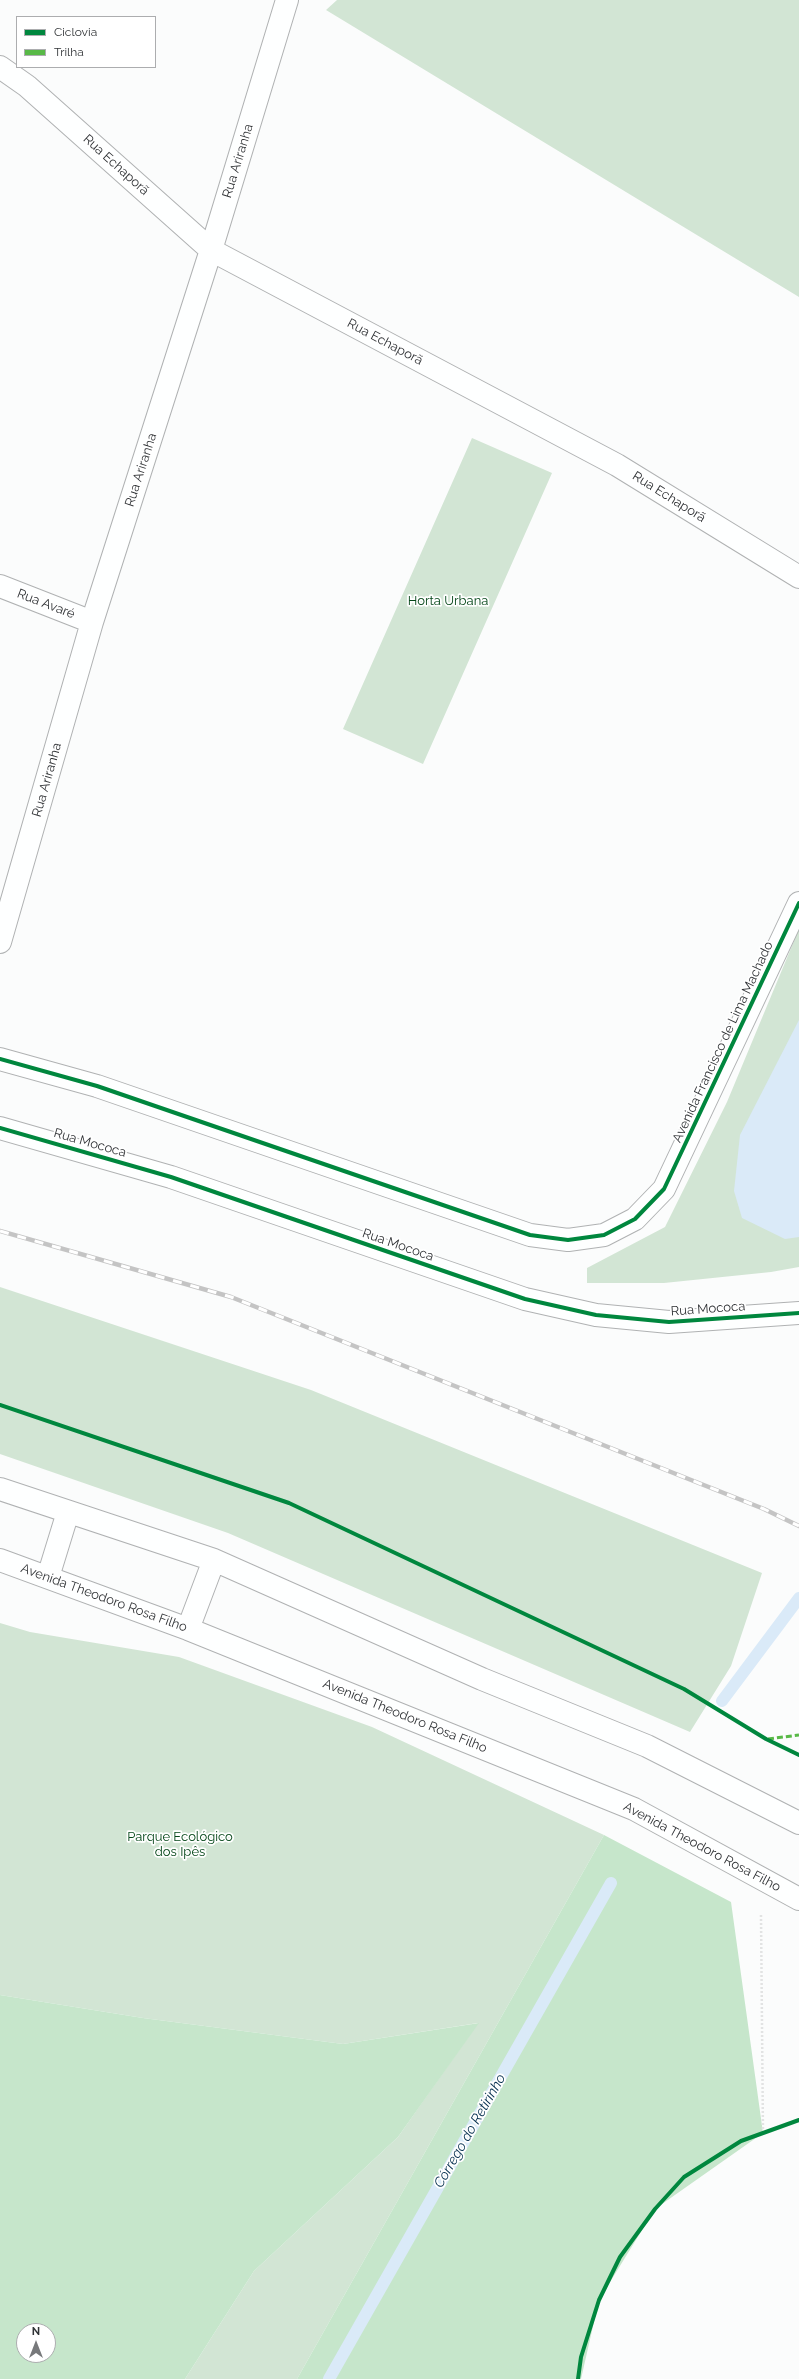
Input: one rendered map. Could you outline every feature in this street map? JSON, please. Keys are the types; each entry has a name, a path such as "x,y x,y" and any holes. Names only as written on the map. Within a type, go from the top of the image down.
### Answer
{"main road":[{"name":"Rua Ariranha","path":"0,942 92,622 211,250 287,0"},
{"name":"Rua Echaporã","path":"0,67 27,86 211,250 617,465 799,577"},
{"name":"Rua Avaré","path":"0,586 92,622"},
{"name":"Avenida Francisco de Lima Machado","path":"0,1059 97,1086 530,1235 568,1240 604,1235 636,1219 664,1189 799,903"},
{"name":"Rua Mococa","path":"0,1128 171,1177 525,1299 596,1315 669,1322 799,1313"},
{"path":"0,1489 214,1560 482,1679 648,1746 799,1823"},
{"path":"48,1577 68,1512"},
{"name":"Avenida Theodoro Rosa Filho","path":"0,1560 188,1629 634,1809 799,1899"},
{"path":"188,1629 214,1560"}],"path":[{"path":"762,1878 763,2133"},
{"path":"756,2136 770,2131"}],"green space":[{"path":"337,0 799,0 799,297 326,10"},
{"name":"Horta Urbana","path":"472,438 552,473 423,764 343,729"},
{"path":"799,929 799,1267 771,1272 664,1283 587,1283 587,1268 665,1227 727,1102"},
{"path":"0,1287 311,1390 762,1573 731,1666 690,1732 228,1533 0,1454"},
{"name":"Parque Ecológico dos Ipês","path":"0,1623 30,1632 179,1657 372,1727 604,1835 297,2379 185,2379 254,2271 398,2137 478,2023 343,2044 143,2018 0,1995"},
{"path":"604,1835 731,1902 763,2133 655,2209 599,2300 581,2379 297,2379"},
{"path":"0,1995 143,2018 343,2044 479,2023 398,2137 254,2271 185,2379 0,2379"}],"water":[{"path":"799,1020 799,1237 785,1239 742,1218 734,1191 740,1135"}],"waterway":[{"path":"722,1701 799,1598"},
{"name":"Córrego do Retirinho","path":"329,2379 611,1883"}],"railway":[{"path":"0,1231 231,1297 764,1509 799,1526"}],"marked path":[{"path":"768,1739 799,1735"}],"cycle path":[{"path":"0,1059 97,1086 530,1235 568,1240 604,1235 635,1219 664,1189 799,903"},
{"path":"0,1128 171,1177 525,1299 596,1315 669,1322 799,1313"},
{"path":"0,1405 289,1503 684,1689 766,1739 799,1755"},
{"path":"578,2379 581,2357 599,2300 620,2257 655,2209 684,2177 741,2141 799,2120"}]}
